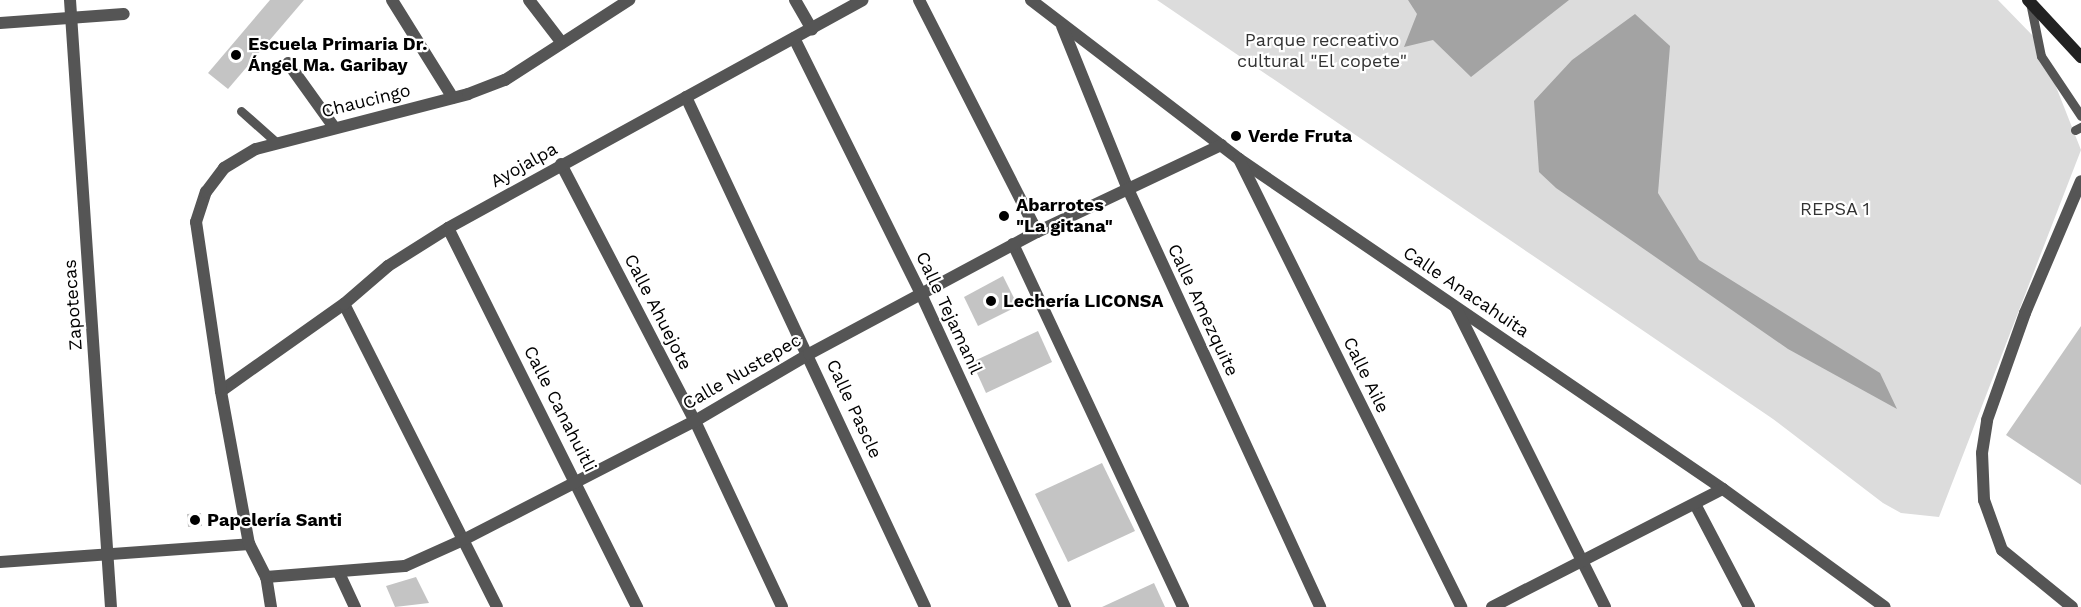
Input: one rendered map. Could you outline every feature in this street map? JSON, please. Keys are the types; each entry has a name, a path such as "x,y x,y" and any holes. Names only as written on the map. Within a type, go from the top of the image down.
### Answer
{"main road":[{"path":"2029,1 2081,58"}],"street":[{"name":"Zapotecas","path":"70,0 111,607"},
{"path":"392,0 453,98"},
{"path":"529,0 561,43"},
{"name":"Chaucingo","path":"221,391 196,222 206,192 224,168 277,143 453,98 505,80 629,0"},
{"path":"795,0 812,29"},
{"name":"Ayojalpa","path":"221,391 344,304 388,266 448,228 862,0"},
{"path":"919,0 1037,232"},
{"name":"Calle Anacahuita","path":"1031,0 1239,159 1724,489 1885,607"},
{"path":"0,23 124,14"},
{"name":"Calle Amezquite","path":"1062,24 1128,189 1320,607"},
{"name":"Calle Tejamanil","path":"794,38 921,294 1065,607"},
{"path":"288,63 334,127"},
{"name":"Calle Pascle","path":"686,97 809,354 924,607"},
{"name":"Calle Nustepec","path":"266,577 405,566 465,539 578,484 695,422 809,354 1013,244 1221,145"},
{"name":"Calle Aile","path":"1239,159 1461,607"},
{"name":"Calle Ahuejote","path":"561,164 695,422 782,607"},
{"path":"2072,607 2002,550 1984,500 1982,453 1987,420 2025,313 2081,182"},
{"name":"Calle Canahuitli","path":"448,228 578,484 637,607"},
{"path":"1013,244 1183,607"},
{"path":"344,304 465,539 497,607"},
{"path":"1455,307 1605,607"},
{"path":"221,391 249,544 266,577 271,607"},
{"path":"1492,607 1584,563 1696,506 1724,489"},
{"path":"1696,506 1749,607"},
{"path":"0,562 249,544"},
{"path":"339,573 355,607"}],"lane":[{"path":"2029,1 2041,56 2081,116"},
{"path":"241,111 277,143"}],"green space":[{"name":"REPSA 1","path":"1157,0 1998,0 2038,41 2081,150 1939,517 1901,513 1883,503 1773,419"}],"shaded area":[{"path":"1408,0 1569,0 1471,77 1433,40 1404,47 1417,14"},
{"path":"1635,14 1670,46 1658,193 1699,260 1880,373 1897,409 1788,349 1556,188 1539,172 1534,101 1572,60"}],"building":[{"path":"270,0 304,0 228,89 208,73"},
{"name":"Lechería LICONSA","path":"1003,276 1018,306 978,326 964,297"},
{"path":"2081,326 2081,485 2006,435"},
{"path":"1038,331 1052,362 986,393 972,362"},
{"path":"1102,463 1135,531 1068,562 1035,494"},
{"name":"Papelería Santi","path":"201,513 202,526 188,527 187,514"},
{"path":"416,577 429,603 395,607 386,586"},
{"path":"1154,583 1165,607 1102,607"}],"place":[{"name":"Escuela Primaria Dr. Ángel Ma. Garibay","path":"236,55"},
{"name":"Verde Fruta","path":"1236,136"},
{"name":"Abarrotes \"La gitana\"","path":"1004,216"},
{"name":"Lechería LICONSA","path":"991,301"},
{"name":"Papelería Santi","path":"195,520"}],"park label":[{"name":"Parque recreativo cultural \"El copete\"","path":"1322,51"}]}
